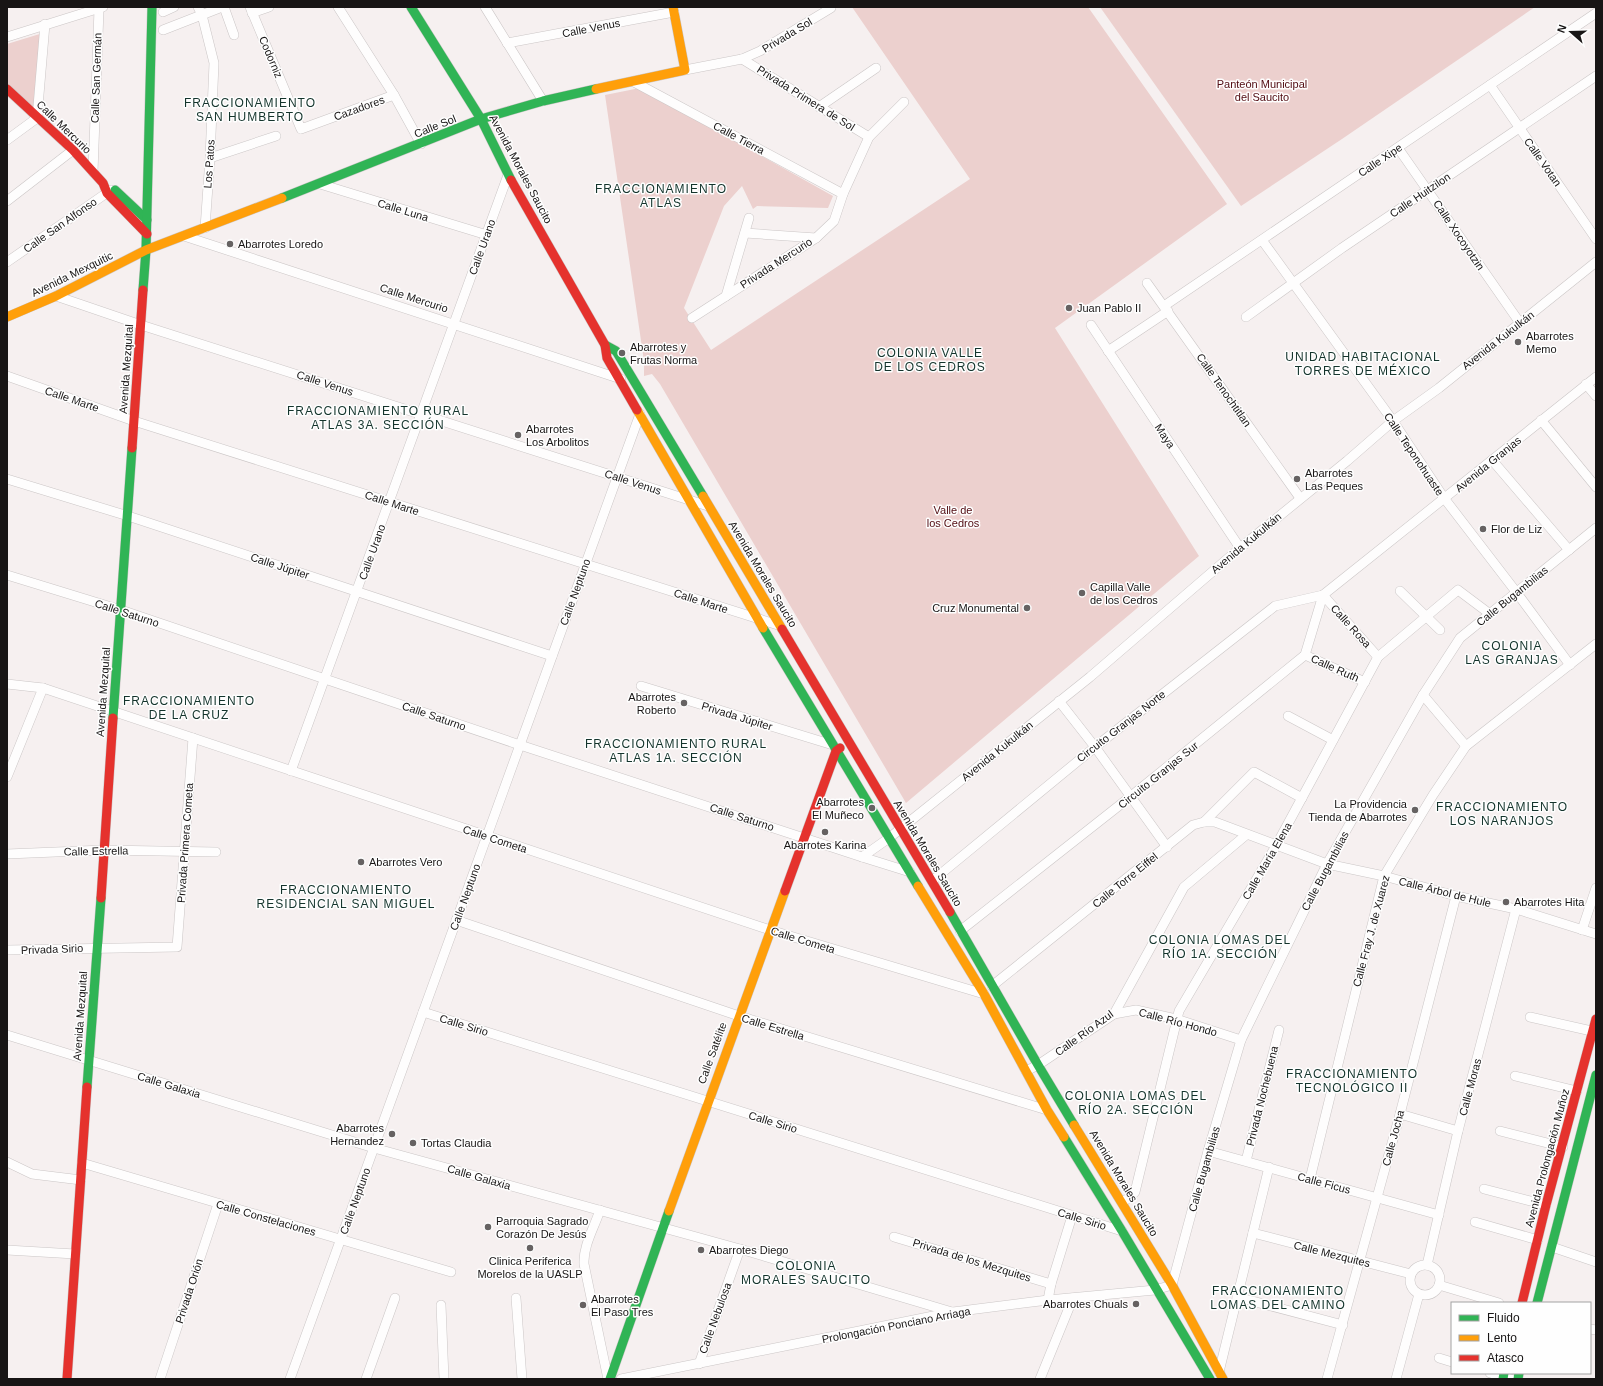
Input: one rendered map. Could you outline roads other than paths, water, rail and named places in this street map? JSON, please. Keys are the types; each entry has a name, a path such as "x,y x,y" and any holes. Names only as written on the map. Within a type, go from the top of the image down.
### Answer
{"main road":[{"name":"Avenida Mezquital","path":"66,1379 90,1061 146,250 152,7"},
{"name":"Avenida Morales Saucito","path":"411,7 481,119 508,175 606,345 607,358 757,619 984,994 1047,1110 1122,1231 1210,1379"},
{"path":"673,9 685,70"},
{"name":"Calle Sol","path":"146,250 320,184 481,119 544,101 685,70"},
{"name":"Calle Mercurio","path":"7,89 73,150 110,190 147,234"},
{"name":"Calle Mercurio","path":"110,190 147,220"},
{"name":"Avenida Mexquitic","path":"7,317 56,296 146,250"},
{"name":"Avenida Morales Saucito","path":"606,345 616,351 636,383 778,625 932,881 1038,1065 1172,1285 1221,1376"},
{"path":"720,555 733,547"},
{"path":"834,748 849,744"},
{"name":"Calle Satélite","path":"609,1379 707,1102 804,837 834,748"},
{"name":"Avenida Prolongación Muñoz","path":"1522,1302 1546,1205 1594,1032 1596,1018"},
{"path":"1537,1302 1593,1098 1596,1075"}],"street":[{"path":"163,12 174,7"},
{"path":"163,30 200,11 223,7 234,35"},
{"path":"251,10 269,7"},
{"path":"338,7 394,95 421,144"},
{"path":"485,7 544,101"},
{"path":"7,38 45,24 101,8"},
{"name":"Calle San Germán","path":"93,172 101,8"},
{"name":"Privada Sol","path":"742,59 760,51 831,8"},
{"name":"Calle Venus","path":"507,44 673,9"},
{"name":"Codorniz","path":"251,10 301,129"},
{"name":"Los Patos","path":"200,11 214,63 205,228"},
{"name":"Calle Xipe","path":"1108,351 1262,240 1596,13"},
{"path":"7,140 37,118 45,24"},
{"name":"Calle Sol","path":"685,70 742,59"},
{"name":"Privada Primera de Sol","path":"742,59 869,137"},
{"path":"819,107 876,68"},
{"name":"Calle Huitzilon","path":"1246,317 1428,190 1596,76"},
{"name":"Calle Tierra","path":"634,82 843,194"},
{"name":"Calle Votan","path":"1490,85 1596,240"},
{"name":"Cazadores","path":"301,129 394,95"},
{"path":"869,137 904,102"},
{"path":"210,158 276,136"},
{"name":"Privada Mercurio","path":"692,318 816,238 834,221 843,194 869,137"},
{"name":"Calle Xocoyotzin","path":"1398,148 1520,323"},
{"path":"7,201 73,150"},
{"name":"Calle Urano","path":"291,771 326,679 508,175"},
{"name":"Calle Luna","path":"320,184 487,235"},
{"name":"Calle San Alfonso","path":"7,262 110,190"},
{"path":"726,296 746,233 749,218"},
{"path":"746,233 816,238"},
{"name":"Calle Mercurio","path":"184,236 636,383"},
{"name":"Calle Teponohuaste","path":"1262,240 1393,421 1444,498 1570,665"},
{"name":"Avenida Kukulkán","path":"900,829 1059,701 1393,421 1438,388 1596,262"},
{"name":"Calle Tenochtitlan","path":"1147,283 1300,498"},
{"name":"Calle Venus","path":"56,296 141,325 708,506"},
{"name":"Maya","path":"1091,324 1240,548"},
{"name":"Calle Marte","path":"7,376 134,421 778,625"},
{"name":"Avenida Granjas","path":"1323,595 1596,377"},
{"path":"1586,384 1596,396"},
{"name":"Calle Neptuno","path":"290,1379 640,414"},
{"path":"1541,420 1596,487"},
{"path":"1492,460 1569,550"},
{"name":"Calle Júpiter","path":"7,479 128,516 552,656"},
{"name":"Calle Bugambilias","path":"1172,1285 1208,1151 1241,1040 1327,864 1423,695 1460,638 1596,528"},
{"name":"Calle Saturno","path":"7,575 121,610 520,744 910,872"},
{"name":"Calle María Elena","path":"1122,1202 1130,1198 1135,1192 1179,1011 1277,844 1378,657 1458,590 1490,614"},
{"path":"1400,591 1425,618 1440,630"},
{"path":"1305,655 1323,595"},
{"name":"Calle Rosa","path":"1323,595 1378,657"},
{"name":"Circuito Granjas Norte","path":"932,881 1095,747 1275,606 1323,595"},
{"name":"Calle Fray J. de Xuarez","path":"1310,1179 1384,876 1433,795 1466,746 1596,644"},
{"name":"Calle Ruth","path":"1305,655 1365,682"},
{"name":"Circuito Granjas Sur","path":"960,931 1130,798 1305,655"},
{"name":"Calle Cometa","path":"7,684 44,688 770,930 984,994"},
{"name":"Privada Júpiter","path":"641,686 834,748"},
{"path":"7,777 44,688"},
{"path":"1423,695 1466,746"},
{"path":"1059,701 1095,747 1130,798 1167,847"},
{"path":"1288,716 1333,740"},
{"name":"Privada Primera Cometa","path":"177,947 192,738"},
{"name":"Calle Torre Eiffel","path":"992,986 1193,825 1204,822 1254,772 1302,798"},
{"name":"Calle Árbol de Hule","path":"1204,822 1215,822 1246,835 1277,844 1327,864 1384,876 1456,896 1516,909 1596,934"},
{"path":"862,857 900,829"},
{"name":"Calle Río Azul","path":"1026,1071 1038,1065 1114,1014 1184,887 1246,835"},
{"name":"Calle Estrella","path":"7,854 104,850 216,852"},
{"path":"1582,930 1596,888"},
{"name":"Calle Jocha","path":"1327,1379 1400,1114 1456,896"},
{"name":"Calle Moras","path":"1427,1265 1458,1131 1516,909"},
{"name":"Calle Estrella","path":"456,920 739,1016 1047,1110"},
{"name":"Privada Sirio","path":"7,950 177,947"},
{"name":"Calle Río Hondo","path":"1114,1014 1136,1010 1176,1019 1241,1040"},
{"name":"Calle Sirio","path":"423,1012 1122,1231"},
{"path":"1530,1017 1594,1032"},
{"name":"Privada Nochebuena","path":"1246,1161 1279,1030"},
{"name":"Calle Galaxia","path":"7,1036 374,1148 740,1249 953,1312"},
{"path":"1515,1076 1577,1091"},
{"path":"1400,1114 1458,1131"},
{"path":"1500,1131 1562,1147"},
{"name":"Calle Ficus","path":"1208,1151 1439,1215"},
{"path":"7,1162 32,1174 81,1180"},
{"name":"Calle Constelaciones","path":"82,1163 451,1272"},
{"path":"1221,1376 1237,1297 1269,1167"},
{"path":"1484,1189 1546,1205"},
{"name":"Privada Orión","path":"160,1379 218,1204"},
{"path":"600,1210 586,1248 584,1264 609,1379"},
{"path":"1048,1300 1051,1284 1072,1216"},
{"path":"1475,1222 1538,1240"},
{"name":"Calle Mezquites","path":"1253,1233 1411,1274"},
{"name":"Privada de los Mezquites","path":"894,1237 1051,1284"},
{"path":"1552,1248 1596,1262"},
{"name":"Calle Nebulosa","path":"699,1364 740,1249"},
{"path":"7,1250 75,1254"},
{"path":"1427,1265 1436,1270 1439,1275 1439,1285 1433,1293 1424,1295 1419,1294 1412,1288 1410,1279 1411,1274 1418,1267 1427,1265"},
{"name":"Prolongación Ponciano Arriaga","path":"621,1379 953,1312 1048,1300 1156,1290 1172,1285"},
{"path":"1439,1285 1496,1302"},
{"path":"1396,1379 1419,1294"},
{"path":"1237,1297 1343,1325"},
{"path":"366,1379 395,1298"},
{"path":"516,1298 522,1379"},
{"path":"1040,1379 1073,1298"},
{"path":"441,1305 444,1379"},
{"path":"1439,1358 1451,1362"},
{"path":"1494,1374 1505,1377"}],"place":[{"name":"Abarrotes Loredo","path":"230,244"},
{"name":"Juan Pablo II","path":"1069,308"},
{"name":"Abarrotes Memo","path":"1518,342"},
{"name":"Abarrotes y Frutas Norma","path":"622,353"},
{"name":"Abarrotes Los Arbolitos","path":"518,435"},
{"name":"Abarrotes Las Peques","path":"1297,479"},
{"name":"Flor de Liz","path":"1483,529"},
{"name":"Capilla Valle de los Cedros","path":"1082,593"},
{"name":"Cruz Monumental","path":"1027,608"},
{"name":"Abarrotes Roberto","path":"684,703"},
{"name":"Abarrotes El Muñeco","path":"872,808"},
{"name":"La Providencia Tienda de Abarrotes","path":"1415,810"},
{"name":"Abarrotes Karina","path":"825,832"},
{"name":"Abarrotes Vero","path":"361,862"},
{"name":"Abarrotes Hita","path":"1506,902"},
{"name":"Abarrotes Hernandez","path":"392,1134"},
{"name":"Tortas Claudia","path":"413,1143"},
{"name":"Parroquia Sagrado Corazón De Jesús","path":"488,1227"},
{"name":"Clinica Periferica Morelos de la UASLP","path":"530,1248"},
{"name":"Abarrotes Diego","path":"701,1250"},
{"name":"Abarrotes Chuals","path":"1136,1304"},
{"name":"Abarrotes El Paso Tres","path":"583,1305"}],"district":[{"name":"FRACCIONAMIENTO SAN HUMBERTO","path":"250,110"},
{"name":"FRACCIONAMIENTO ATLAS","path":"661,196"},
{"name":"COLONIA VALLE DE LOS CEDROS","path":"930,360"},
{"name":"UNIDAD HABITACIONAL TORRES DE MÉXICO","path":"1363,364"},
{"name":"FRACCIONAMIENTO RURAL ATLAS 3A. SECCIÓN","path":"378,418"},
{"name":"COLONIA LAS GRANJAS","path":"1512,653"},
{"name":"FRACCIONAMIENTO DE LA CRUZ","path":"189,708"},
{"name":"FRACCIONAMIENTO RURAL ATLAS 1A. SECCIÓN","path":"676,751"},
{"name":"FRACCIONAMIENTO LOS NARANJOS","path":"1502,814"},
{"name":"FRACCIONAMIENTO RESIDENCIAL SAN MIGUEL","path":"346,897"},
{"name":"COLONIA LOMAS DEL RÍO 1A. SECCIÓN","path":"1220,947"},
{"name":"FRACCIONAMIENTO TECNOLÓGICO II","path":"1352,1081"},
{"name":"COLONIA LOMAS DEL RÍO 2A. SECCIÓN","path":"1136,1103"},
{"name":"COLONIA MORALES SAUCITO","path":"806,1273"},
{"name":"FRACCIONAMIENTO LOMAS DEL CAMINO","path":"1278,1298"}],"park label":[{"name":"Panteón Municipal del Saucito","path":"1262,90"},
{"name":"Valle de los Cedros","path":"953,516"}]}
